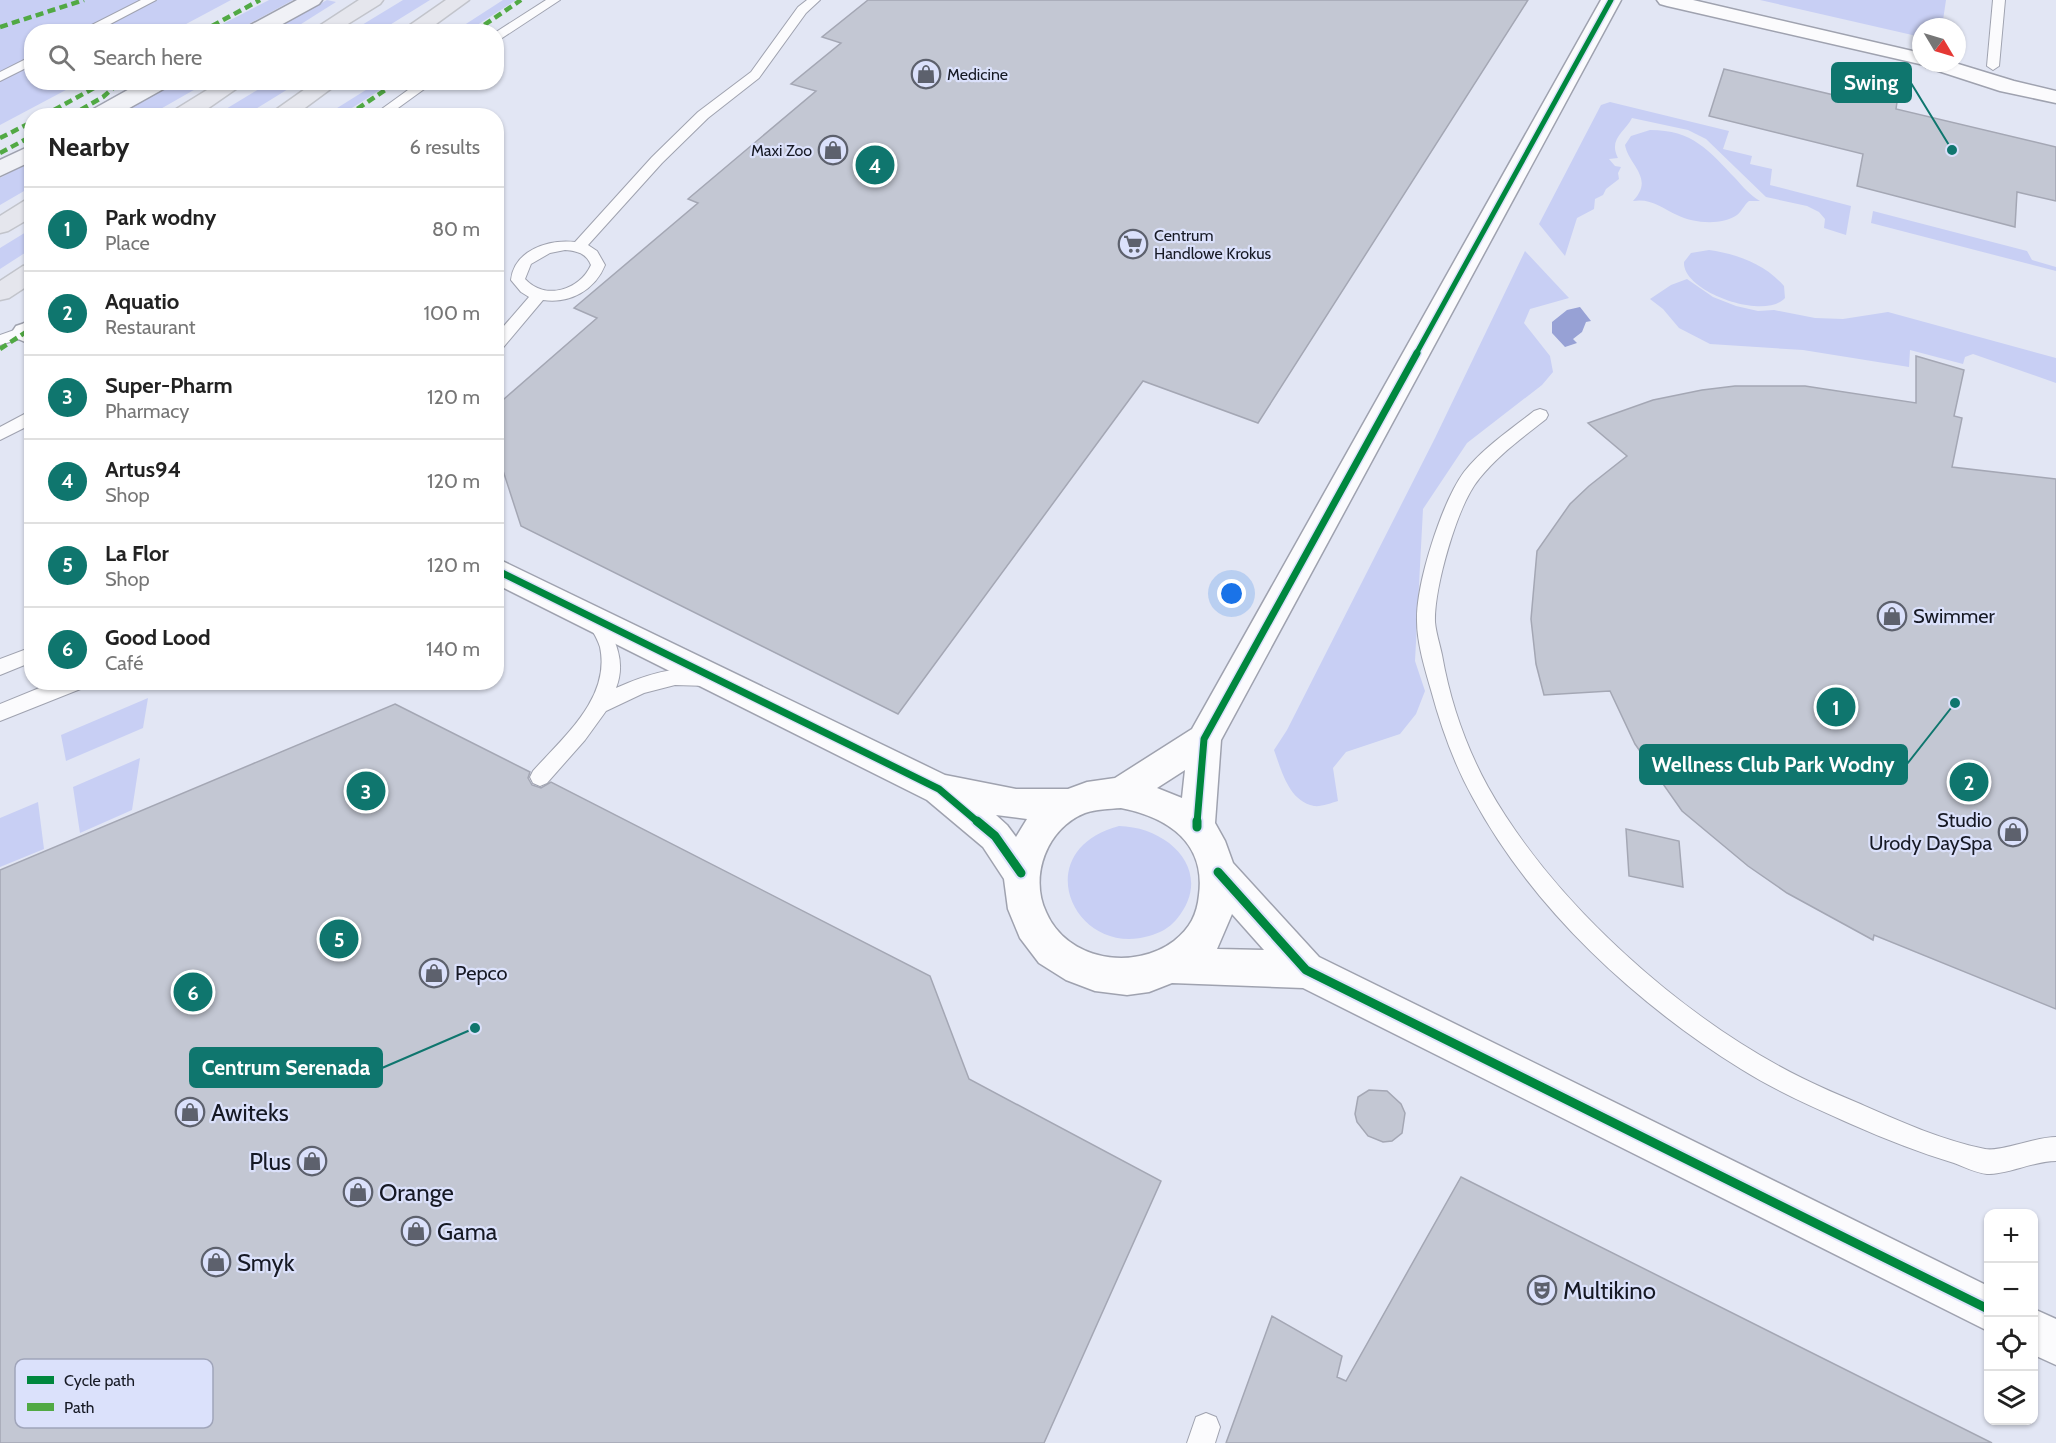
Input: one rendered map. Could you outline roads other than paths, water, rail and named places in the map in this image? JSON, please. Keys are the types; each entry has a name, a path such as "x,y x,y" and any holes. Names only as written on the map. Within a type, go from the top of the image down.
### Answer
{"main road":[{"path":"333,24 373,0"},
{"path":"422,24 459,0"},
{"path":"194,108 223,90"},
{"path":"290,108 318,90"},
{"path":"0,226 24,211"},
{"path":"0,292 24,277"}],"street":[{"path":"267,24 312,0"},
{"path":"1197,827 1204,739 1611,0"},
{"path":"1666,0 1912,56"},
{"path":"1966,61 2056,80"},
{"path":"1962,72 2056,97"},
{"path":"113,108 145,90"},
{"path":"0,169 24,156"},
{"path":"504,574 939,789 995,836 1021,873"},
{"path":"1121,793 1204,739"},
{"path":"939,789 1016,804 1068,804"},
{"path":"1171,966 1195,948 1211,924 1219,899 1218,872 1209,848 1197,827 1172,809 1148,798 1121,793 1094,795 1068,804 1036,833 1026,851 1021,873 1022,900 1033,927 1053,951 1079,967 1110,976 1142,975 1171,966 1306,970"},
{"path":"1218,872 1306,970 1984,1307"},
{"path":"2038,1333 2056,1343"}],"lane":[{"path":"100,24 150,0"},
{"path":"504,33 554,0"},
{"path":"578,247 657,160 704,115 755,75 802,10 814,0"},
{"path":"1994,66 1999,0"},
{"path":"0,77 24,64"},
{"path":"390,108 416,90"},
{"path":"578,247 592,254 598,265 591,286 565,294 539,295 525,289 518,280 520,268 530,256 548,248 578,247"},
{"path":"504,337 539,295"},
{"path":"0,340 24,332"},
{"path":"1540,415 1497,449 1470,477 1447,524 1434,566 1426,621 1435,671 1451,727 1480,792 1505,832 1546,887 1593,938 1639,980 1690,1021 1749,1061 1793,1086 1905,1137 1988,1162 2045,1149 2056,1149"},
{"path":"0,434 24,420"},
{"path":"540,777 602,704 612,673 609,647 594,618"},
{"path":"0,667 24,657"},
{"path":"602,704 640,686 675,677 718,679"},
{"path":"0,713 56,690"}],"place":[{"name":"Medicine","path":"926,74"},
{"name":"Maxi Zoo","path":"833,150"},
{"name":"Swing","path":"1952,150"},
{"name":"Artus94","path":"875,165"},
{"name":"Centrum Handlowe Krokus","path":"1133,244"},
{"name":"Swimmer","path":"1892,616"},
{"name":"Wellness Club Park Wodny","path":"1955,703"},
{"name":"Park wodny","path":"1836,707"},
{"name":"Aquatio","path":"1969,782"},
{"name":"Super-Pharm","path":"366,791"},
{"name":"Studio Urody DaySpa","path":"2013,832"},
{"name":"La Flor","path":"339,939"},
{"name":"Pepco","path":"434,973"},
{"name":"Good Lood","path":"193,992"},
{"name":"Centrum Serenada","path":"475,1028"},
{"name":"Awiteks","path":"190,1112"},
{"name":"Plus","path":"312,1161"},
{"name":"Orange","path":"358,1192"},
{"name":"Gama","path":"416,1231"},
{"name":"Smyk","path":"216,1262"},
{"name":"Multikino","path":"1542,1290"}]}
